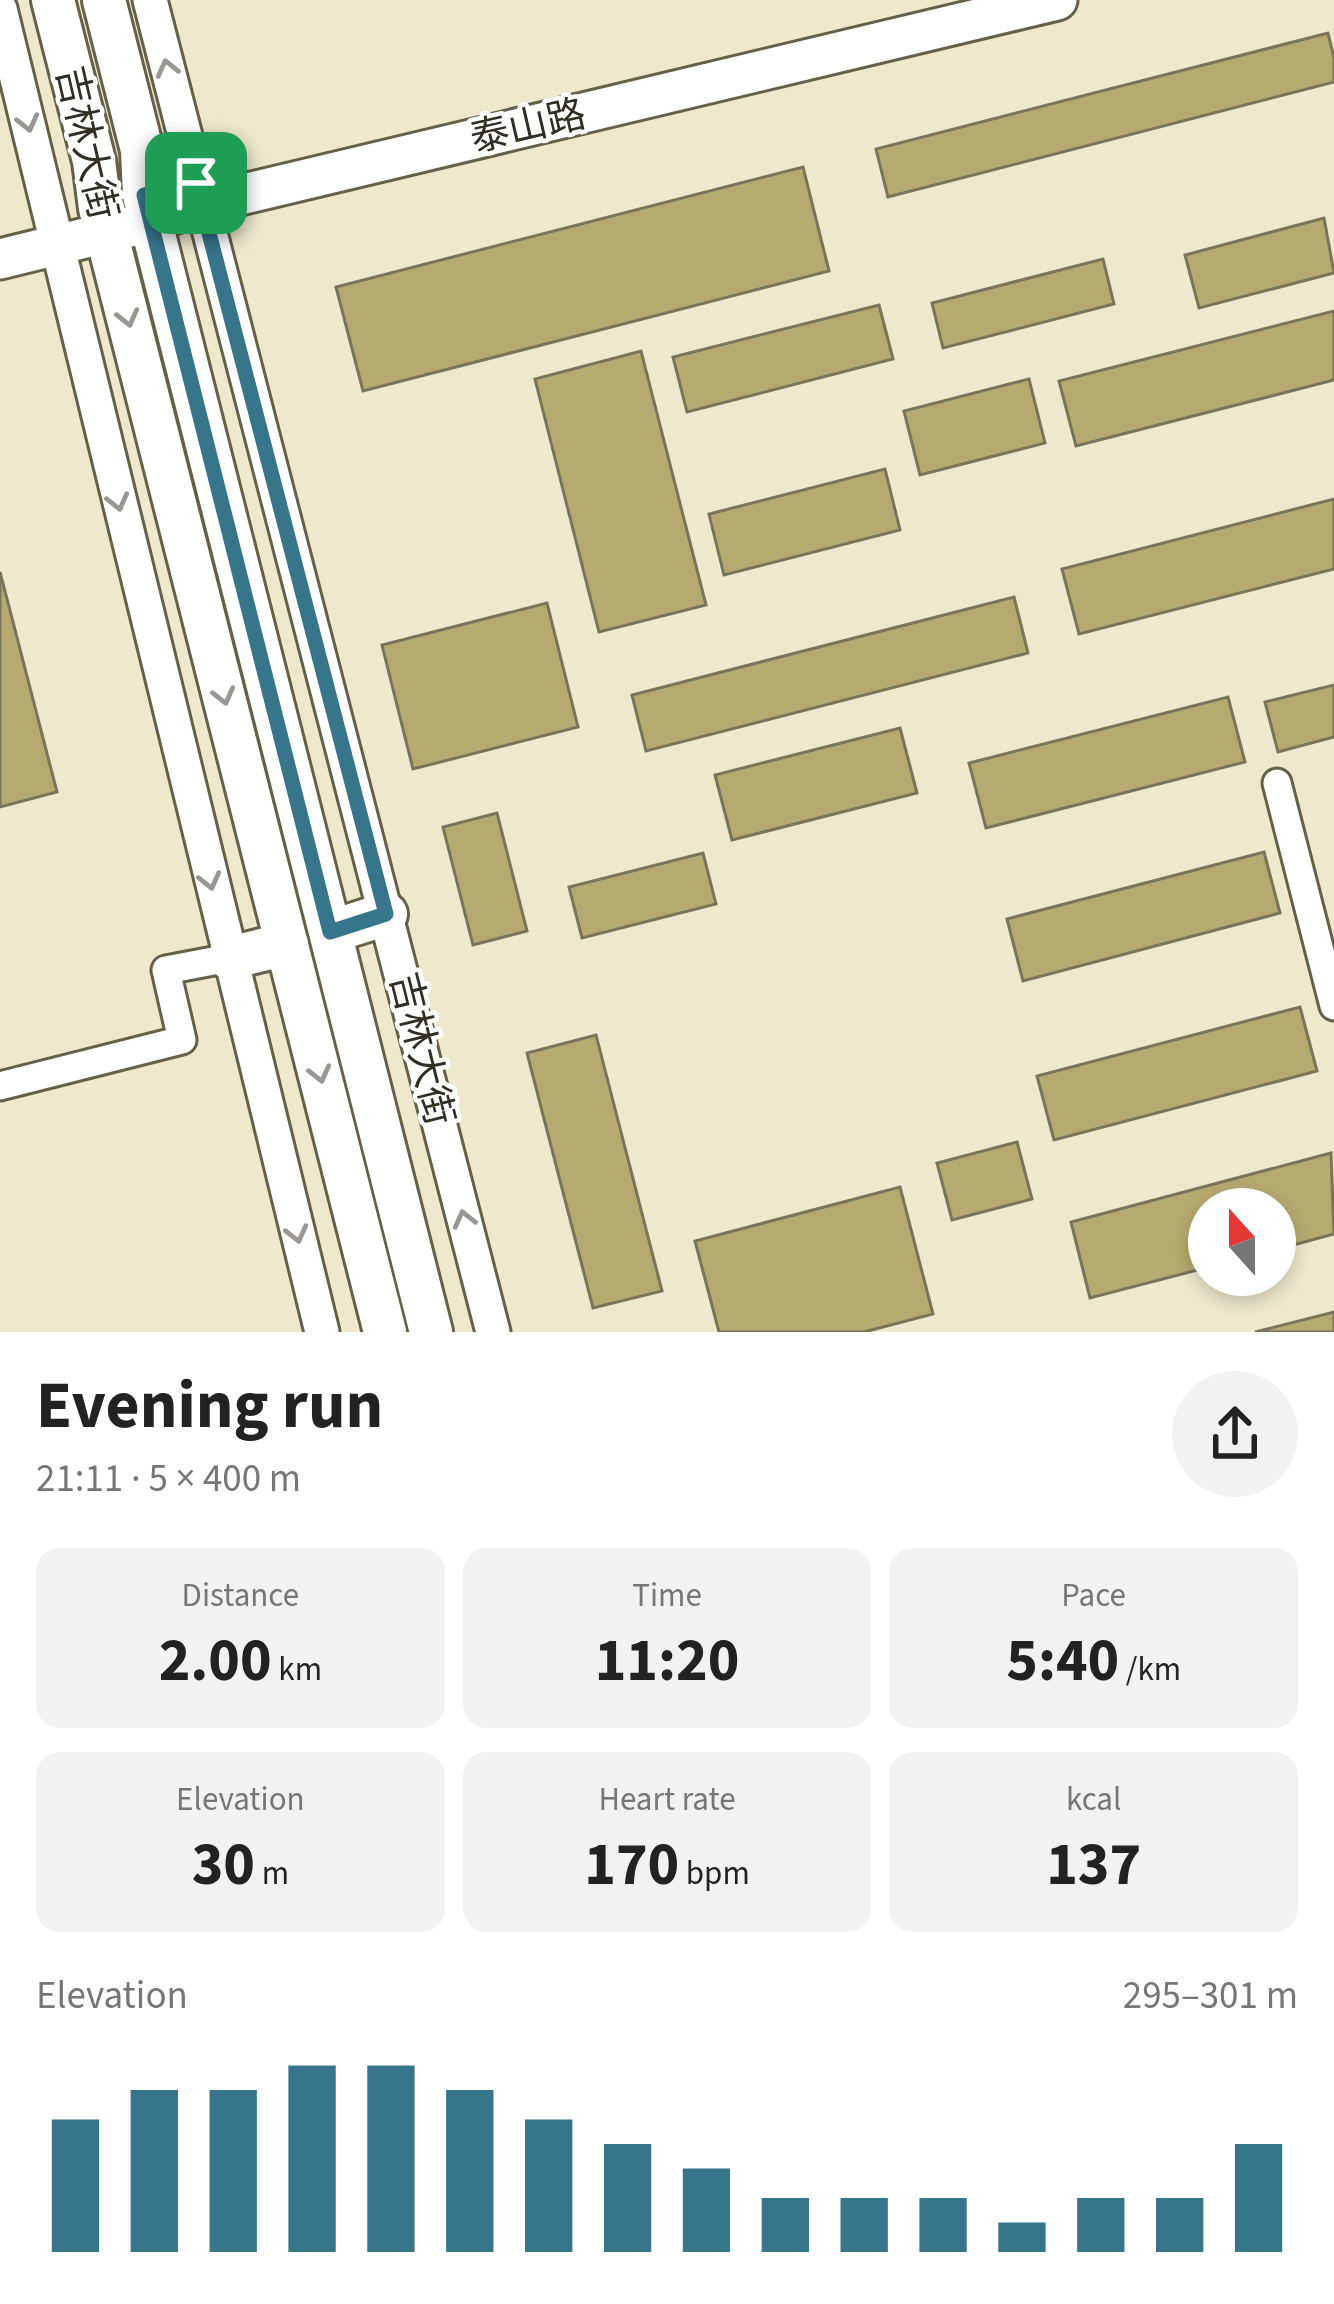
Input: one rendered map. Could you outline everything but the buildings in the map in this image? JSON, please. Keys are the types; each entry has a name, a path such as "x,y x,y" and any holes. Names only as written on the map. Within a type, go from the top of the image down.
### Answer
{"main road":[{"name":"吉林大街","path":"53,0 94,161 103,220 385,1332"},
{"name":"吉林大街","path":"104,0 142,150 147,209 431,1332"},
{"name":"泰山路","path":"0,260 54,234 103,220 946,0"},
{"name":"泰山路","path":"199,194 1057,0"},
{"name":"泰山路","path":"0,234 54,234"},
{"path":"330,932 386,914"},
{"path":"229,958 287,944"}],"street":[{"name":"吉林大街","path":"150,0 493,1332"},
{"name":"吉林大街","path":"0,9 322,1332"},
{"path":"1277,783 1334,1006"},
{"path":"0,1086 182,1040 166,970 229,958"}],"route":[{"path":"196,183 386,914 330,932 144,195 196,183"}]}
